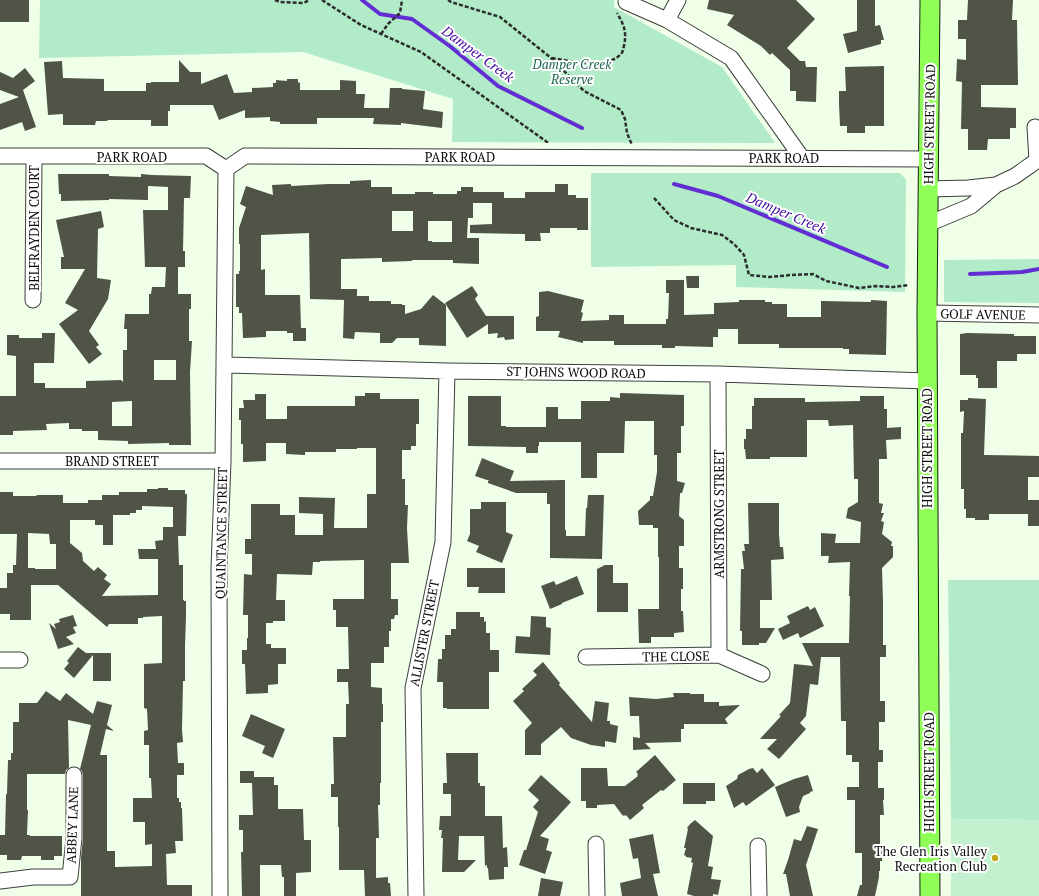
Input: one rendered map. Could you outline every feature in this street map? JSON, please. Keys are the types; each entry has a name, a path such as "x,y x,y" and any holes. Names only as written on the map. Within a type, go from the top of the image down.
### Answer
{"main road":[{"name":"HIGH STREET ROAD","path":"930,0 926,313 930,896"}],"street":[{"path":"667,20 678,0"},
{"path":"621,4 667,20 731,58 802,158"},
{"path":"928,224 971,206 996,185 1038,164 1036,127"},
{"name":"PARK ROAD","path":"0,156 206,156 226,169 245,156 928,159"},
{"name":"BELFRAYDEN COURT","path":"33,300 34,157"},
{"name":"QUAINTANCE STREET","path":"220,896 219,568 223,461 226,169"},
{"path":"928,189 968,188 996,185"},
{"name":"GOLF AVENUE","path":"926,313 1039,315"},
{"name":"ST JOHNS WOOD ROAD","path":"224,365 447,371 718,374 927,381"},
{"name":"ALLISTER STREET","path":"416,896 413,688 443,542 447,371"},
{"name":"ARMSTRONG STREET","path":"718,374 719,655"},
{"name":"BRAND STREET","path":"0,461 223,461"},
{"name":"THE CLOSE","path":"586,658 719,655 762,674"},
{"path":"0,660 20,660"},
{"name":"ABBEY LANE","path":"0,881 32,877 70,876 74,838 74,775"},
{"path":"596,844 597,896"},
{"path":"758,846 759,896"}],"path":[{"path":"275,0 280,2 304,3 308,0"},
{"path":"322,0 361,25 421,52 547,142 554,157"},
{"path":"381,34 388,24 400,13 402,0"},
{"path":"448,0 500,17 551,58 584,91 621,110 625,119 627,133 637,158"},
{"path":"551,58 579,63 612,61 622,53 625,40 621,4"},
{"path":"654,198 674,220 691,228 722,235 734,244 744,255 749,275 769,277 813,274 826,281 859,288 910,285"}],"green space":[{"name":"Damper Creek Reserve","path":"40,0 614,0 614,7 722,67 775,143 452,142 453,99 303,52 39,58"},
{"path":"591,173 900,173 906,180 905,292 736,287 736,265 591,267"},
{"path":"1039,259 1039,303 944,302 944,260"},
{"path":"948,580 1039,580 1039,820 951,819"},
{"name":"The Glen Iris Valley Recreation Club","path":"951,819 1039,820 1039,896 951,896"}],"building":[{"path":"0,0 29,0 29,22 0,22"},
{"path":"709,0 796,0 815,19 787,48 800,61 805,61 806,67 817,67 816,102 796,101 796,91 790,91 790,70 772,53 770,55 761,46 727,25 734,15 707,9"},
{"path":"857,0 875,0 875,26 880,25 884,40 881,40 881,44 848,53 843,34 857,31"},
{"path":"968,0 1013,0 1012,20 1017,20 1018,85 981,85 981,107 1016,108 1016,128 1010,128 1010,139 988,139 987,150 968,150 968,129 961,129 962,82 956,81 957,59 966,60 966,39 958,39 958,20 967,20"},
{"path":"179,60 190,72 201,72 201,84 227,74 234,93 252,92 252,88 273,87 273,83 276,83 276,80 287,81 287,79 298,79 298,82 300,83 300,90 340,90 340,80 356,81 356,94 365,94 364,108 389,108 390,88 425,91 423,109 443,112 442,128 401,123 401,125 373,124 374,118 317,118 317,124 280,124 280,122 270,121 270,117 245,118 245,110 219,120 213,105 170,105 170,111 168,111 168,126 151,126 151,120 108,120 96,121 95,125 63,125 63,114 48,115 44,62 62,61 63,78 104,79 104,91 146,91 146,83 179,82"},
{"path":"884,66 884,126 865,126 865,133 847,133 847,126 840,126 839,104 839,91 846,91 845,67"},
{"path":"25,68 35,81 23,90 36,127 25,131 22,122 0,130 0,104 19,97 0,90 0,72 13,78"},
{"path":"58,174 109,174 109,176 141,177 141,174 191,176 190,198 184,198 183,251 185,251 185,267 178,267 178,294 191,294 191,309 189,309 189,341 192,341 190,372 191,445 169,445 169,443 128,444 128,441 98,440 98,431 69,429 69,423 46,424 47,430 13,431 13,435 0,435 0,396 16,396 16,356 7,355 7,335 19,335 19,338 42,338 42,333 55,333 54,363 34,363 34,383 45,383 45,388 86,388 86,381 121,380 123,382 123,350 127,350 127,329 124,329 125,314 149,314 149,294 151,294 152,287 165,287 166,267 145,267 143,210 168,210 168,187 148,186 148,200 109,199 61,201 61,194 59,194","holes":["154,360 176,360 176,380 154,380","132,401 132,426 112,426 112,402"]},
{"path":"371,180 371,187 392,187 392,194 433,192 433,194 457,194 457,191 461,191 461,187 473,187 473,192 504,192 504,198 525,198 525,192 555,192 555,184 568,184 568,195 576,195 576,198 588,198 588,230 577,230 577,228 550,228 550,233 540,233 541,241 525,241 525,234 470,233 470,225 492,224 492,203 473,203 473,218 468,218 467,238 479,238 479,264 453,263 453,260 382,262 382,258 341,259 341,289 357,289 357,296 369,296 369,301 391,301 391,304 405,305 405,314 421,309 433,295 446,305 446,346 419,345 419,338 397,338 392,343 380,343 380,333 355,332 354,339 343,338 344,300 310,299 309,233 261,235 261,270 265,269 265,295 300,295 301,328 306,328 306,341 293,341 293,333 287,333 287,331 266,331 266,337 243,338 242,313 239,313 239,307 236,307 236,274 239,274 240,271 239,228 246,207 240,204 246,186 273,195 272,185 291,184 291,186 350,184 350,181","holes":["392,211 413,211 413,231 392,231","428,221 452,221 452,242 428,241"]},
{"path":"101,211 104,227 98,229 97,278 111,280 108,299 89,331 99,345 96,347 102,354 89,364 59,324 78,310 65,303 85,269 61,269 61,257 64,257 56,220"},
{"path":"686,276 699,276 699,288 687,288"},
{"path":"666,280 684,280 684,315 714,314 714,303 739,302 739,300 765,300 765,302 772,302 772,304 787,304 787,317 821,317 821,301 887,301 886,355 849,354 849,349 843,348 779,348 779,344 738,344 738,329 718,329 718,337 713,337 713,347 675,346 675,348 662,348 662,345 614,345 614,341 583,341 583,343 558,337 560,331 536,331 536,317 539,316 539,292 548,291 584,300 581,312 583,313 581,321 609,320 609,315 624,315 624,324 666,324 666,319 668,319 669,293 666,293"},
{"path":"472,286 478,295 475,299 486,316 514,316 514,339 505,340 504,337 497,338 498,333 488,334 488,324 467,338 445,303"},
{"path":"960,334 1036,336 1036,354 1017,354 1017,361 997,361 997,388 978,388 978,378 976,378 976,375 960,375"},
{"path":"365,393 380,393 380,399 419,399 419,424 416,424 416,446 411,446 411,450 402,450 402,479 405,479 405,505 408,505 407,528 409,563 391,563 391,599 398,599 398,615 395,615 394,619 391,619 389,647 384,647 384,663 371,663 371,687 382,688 383,704 383,722 381,722 380,805 378,805 379,838 376,838 376,878 388,877 391,896 365,896 364,870 339,870 338,797 331,797 331,784 334,784 333,737 346,737 346,704 349,704 348,682 337,682 337,669 349,669 348,627 336,627 336,610 333,610 333,599 364,599 364,560 313,562 312,575 277,574 276,600 285,600 285,621 273,621 273,623 266,623 266,644 271,644 271,648 286,648 286,664 278,664 278,684 268,685 268,693 246,694 245,664 242,664 242,650 247,650 248,638 248,615 243,615 244,574 252,575 252,554 245,554 245,539 251,539 251,504 280,504 280,515 295,515 295,535 323,535 323,514 299,513 299,497 335,498 334,528 367,528 367,494 376,494 376,448 336,449 336,452 305,452 305,455 286,454 286,443 266,443 266,461 243,462 243,444 241,444 241,420 239,420 239,408 244,408 243,400 255,400 255,394 266,394 266,419 287,419 287,406 355,406 355,396 365,396"},
{"path":"620,393 684,395 684,426 681,426 681,453 677,453 677,481 685,483 682,493 680,493 679,516 684,520 684,546 679,546 679,568 683,568 681,611 683,611 684,632 674,633 674,637 651,637 651,643 639,643 638,609 659,609 658,528 653,528 653,525 639,525 638,511 650,500 650,496 653,496 657,472 657,455 654,455 654,421 625,421 624,453 597,453 597,478 581,478 581,442 539,442 538,453 526,453 526,447 468,446 468,396 501,396 501,426 546,427 546,407 558,407 558,419 581,419 581,401 610,401 610,397 620,398"},
{"path":"860,396 884,396 884,409 887,409 887,428 901,427 901,439 886,440 887,459 879,459 879,503 883,504 881,513 884,513 881,521 884,522 882,534 892,542 891,546 893,546 893,557 882,568 883,645 886,645 886,657 880,657 880,701 885,701 885,722 879,722 879,750 883,750 883,762 878,762 878,788 884,788 884,815 880,815 880,844 882,844 882,861 880,861 880,871 875,896 857,896 860,885 862,885 862,853 855,853 855,800 847,800 847,787 859,787 859,762 852,762 852,755 846,755 846,721 841,721 840,657 821,657 818,685 810,684 806,716 800,723 806,729 779,759 767,749 777,739 760,739 781,716 779,715 790,703 794,664 813,666 802,643 849,643 850,562 828,563 829,556 821,556 821,533 836,534 835,543 860,543 861,522 846,518 848,508 858,502 858,479 854,479 853,425 829,426 828,420 807,420 807,457 770,457 770,459 746,459 744,449 746,429 752,429 752,406 754,406 754,398 805,398 805,402 860,401"},
{"path":"968,398 986,399 984,455 1039,456 1039,477 1028,477 1028,500 1039,500 1039,526 1028,526 1028,514 989,514 989,520 975,520 975,518 966,518 966,509 964,509 964,489 961,489 961,433 963,433 964,411 960,412 960,400 968,400"},
{"path":"482,458 514,471 510,481 565,480 566,536 585,536 588,495 604,495 602,559 550,558 550,504 547,504 547,493 516,493 488,483 488,481 490,481 475,476"},
{"path":"168,488 168,490 185,490 185,494 187,494 186,536 178,536 179,565 183,565 183,600 186,601 185,681 183,681 183,742 177,743 178,763 184,763 184,775 177,775 177,798 179,798 179,802 181,802 182,808 183,841 175,841 176,853 166,854 167,885 192,885 192,896 81,896 83,775 80,769 91,725 68,720 69,768 66,770 65,774 27,774 27,835 62,836 62,856 54,856 54,860 41,860 41,856 22,856 21,860 7,860 7,855 0,855 0,835 5,835 8,760 11,760 11,753 13,753 13,722 19,722 19,703 37,703 46,691 60,701 66,693 93,714 97,701 112,705 107,725 114,731 106,729 100,755 107,755 107,851 115,851 115,867 152,866 152,844 145,845 145,822 133,822 133,798 152,798 151,778 149,778 149,745 144,745 144,731 148,730 147,709 144,708 144,664 162,663 162,616 138,618 138,624 109,624 107,627 58,585 31,585 31,620 10,620 10,614 0,614 0,588 7,588 7,573 13,573 13,565 16,565 17,534 0,534 0,492 13,492 13,496 63,495 63,503 88,503 88,500 102,500 102,495 119,495 119,492 147,492 147,489","holes":["142,506 173,507 173,527 163,527 163,540 155,541 156,549 138,549 139,559 158,559 158,595 102,596 111,584 104,579 107,575 98,567 94,571 83,561 82,553 70,543 70,520 95,520 95,525 103,525 103,545 113,545 113,515 130,515 130,513 136,513 136,510 142,510","28,533 49,534 50,544 56,544 56,569 28,568"]},
{"path":"481,502 506,502 506,532 513,535 502,563 476,552 479,546 467,541 470,534 470,509 481,509"},
{"path":"748,503 779,503 780,547 783,547 784,559 771,560 772,600 760,600 760,628 775,628 766,643 759,643 759,645 742,645 742,631 740,631 741,569 744,569 742,551 745,551 744,544 749,544"},
{"path":"605,565 613,565 613,583 628,583 628,612 597,612 597,569"},
{"path":"467,568 505,568 505,593 478,593 479,587 467,587"},
{"path":"577,576 584,594 550,609 541,586 554,581 556,585"},
{"path":"808,606 810,610 815,607 824,626 800,638 798,633 783,640 778,629 790,623 787,616"},
{"path":"456,612 480,612 480,617 484,617 484,622 486,621 486,633 490,633 490,650 499,650 499,672 489,672 489,709 443,708 443,682 437,682 438,659 442,659 442,649 445,649 445,635 451,635 451,629 456,629"},
{"path":"73,615 77,626 73,627 76,633 66,637 74,644 58,649 49,623 56,629 54,624 60,622 59,619"},
{"path":"531,616 546,617 546,627 551,628 550,655 515,653 516,636 530,637"},
{"path":"78,647 86,653 111,653 111,681 93,681 93,655 74,678 64,669 69,663 67,661"},
{"path":"543,662 560,683 559,685 592,722 595,701 609,703 607,721 610,721 610,724 618,726 616,743 605,741 605,747 591,745 571,738 561,727 541,744 541,755 525,755 525,730 532,723 513,701 524,691 522,689 537,675 533,671"},
{"path":"673,693 704,694 704,702 719,702 719,706 740,705 725,719 728,724 684,724 684,729 681,729 681,742 645,743 651,749 633,750 633,737 640,738 639,716 630,716 629,697 656,699 674,697"},
{"path":"251,714 285,729 273,758 262,753 265,746 242,736"},
{"path":"446,753 478,753 478,783 480,783 480,786 485,786 485,816 502,816 503,848 507,847 508,867 504,867 504,879 489,880 488,868 487,865 485,866 484,836 459,836 458,860 476,860 464,872 442,872 443,838 441,838 442,830 439,830 440,816 451,816 451,794 443,794 443,783 447,783"},
{"path":"655,755 676,780 642,805 644,808 630,820 626,815 623,816 614,804 597,805 597,808 586,808 586,801 581,801 581,768 607,768 608,786 625,786 638,776 636,772"},
{"path":"753,768 757,773 762,768 775,785 746,806 743,802 734,808 726,786 737,779 738,775"},
{"path":"240,771 254,771 254,777 274,777 274,785 278,785 278,809 303,809 304,840 311,840 311,872 296,873 296,896 284,896 284,877 282,877 281,865 260,865 260,896 242,896 241,852 243,852 243,830 239,830 239,815 253,815 252,783 240,783"},
{"path":"541,775 571,802 540,836 549,839 546,850 552,852 545,874 519,865 524,850 526,850 538,812 533,807 539,800 528,790"},
{"path":"808,775 813,791 803,796 799,807 800,812 786,817 775,787"},
{"path":"683,783 715,783 715,801 706,801 706,804 683,804"},
{"path":"695,820 713,836 708,866 713,867 711,879 721,880 718,895 713,894 713,896 694,896 687,894 693,863 691,862 692,858 684,855 686,848 684,848 687,828"},
{"path":"807,826 818,829 806,865 813,896 790,896 786,874 783,874 794,839 801,841"},
{"path":"653,834 660,873 653,874 658,896 622,896 620,883 641,878 638,858 633,859 629,839"},
{"path":"541,878 563,882 560,896 538,896"}],"waterway":[{"name":"Damper Creek","path":"362,0 380,14 412,19 451,47 498,86 582,128"},
{"name":"Damper Creek","path":"674,184 718,196 887,267"},
{"name":"Damper Creek","path":"970,274 1022,272 1039,269"}],"place":[{"name":"The Glen Iris Valley Recreation Club","path":"995,858"}]}
